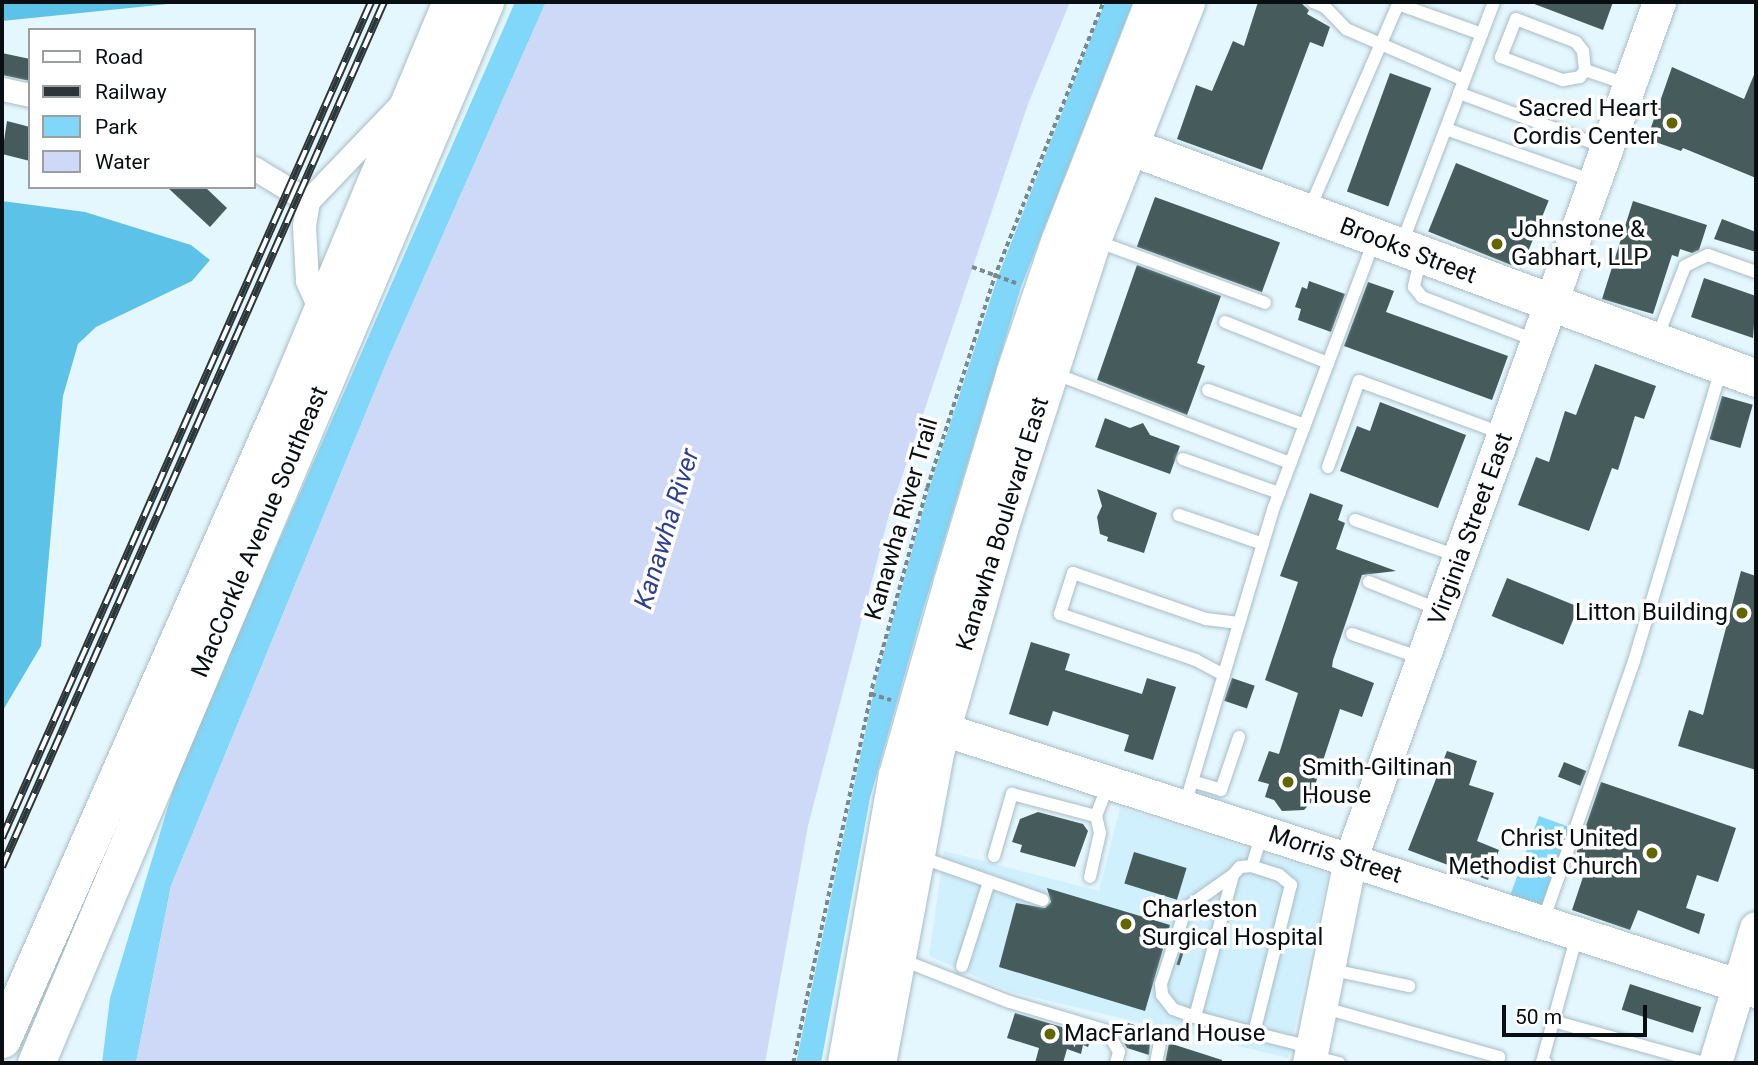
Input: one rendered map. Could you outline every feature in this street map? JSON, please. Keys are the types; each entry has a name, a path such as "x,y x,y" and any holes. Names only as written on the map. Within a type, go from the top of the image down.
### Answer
{"main road":[{"name":"MacCorkle Avenue Southeast","path":"2,1039 321,312 451,2"},
{"name":"MacCorkle Avenue Southeast","path":"36,1063 485,2"},
{"name":"Kanawha Boulevard East","path":"846,1063 897,775 1050,371 1092,240 1114,140 1153,2"},
{"name":"Kanawha Boulevard East","path":"877,1063 916,856 919,716 1015,371 1114,140 1186,2"},
{"name":"Virginia Street East","path":"1320,1061 1320,1007 1350,860 1539,342 1659,2"},
{"name":"Brooks Street","path":"1114,140 1552,305 1745,370"},
{"name":"Morris Street","path":"919,716 1109,781 1189,793 1263,831 1748,988"},
{"path":"1715,1063 1748,988 1756,928"}],"street":[{"path":"2,89 28,95"},
{"path":"321,312 307,280 304,226 308,201 413,92"},
{"path":"256,169 308,201"}],"lane":[{"path":"1313,2 1325,7 1346,29 1464,79"},
{"path":"1238,737 1221,790 1189,793 1279,493 1328,363 1399,247 1494,2"},
{"path":"1308,213 1398,3 1482,34"},
{"path":"1516,19 1576,42 1583,51 1585,70 1580,77 1563,80 1501,57 1516,19"},
{"path":"1585,70 1630,85"},
{"path":"1460,93 1608,148"},
{"path":"1446,129 1596,181"},
{"path":"1092,240 1265,303"},
{"path":"1399,247 1414,287 1422,297 1539,342"},
{"path":"1656,342 1685,266 1708,255 1756,272"},
{"path":"1225,322 1328,363"},
{"path":"1543,922 1634,661 1745,370"},
{"path":"1050,371 1290,463"},
{"path":"1328,467 1359,381 1505,434"},
{"path":"1208,390 1305,425"},
{"path":"1183,459 1279,493"},
{"path":"1179,515 1263,544"},
{"path":"1355,520 1460,557"},
{"path":"1224,675 1195,660 1060,614 1073,573 1206,619 1239,623"},
{"path":"1369,582 1441,610"},
{"path":"1352,634 1423,659"},
{"path":"1090,877 1100,832 1096,816 1109,781"},
{"path":"994,856 1012,794 1096,816"},
{"path":"1252,866 1263,831"},
{"path":"916,856 1043,901"},
{"path":"1254,1033 1291,885 1252,866 1240,867 1233,875 1186,908 1161,984 1162,995 1172,1009 1195,1017 1254,1033 1298,1044 1320,1061"},
{"path":"1195,1017 1233,875"},
{"path":"962,966 989,882"},
{"path":"1544,1063 1578,933"},
{"path":"897,958 1010,1002 1107,1031 1119,1052 1116,1063"},
{"path":"1328,969 1409,986"},
{"path":"1320,1007 1499,1057 1498,1063"},
{"path":"1553,1021 1704,1063"},
{"path":"1156,1063 1161,1038"}],"path":[{"name":"Kanawha River Trail","path":"793,1063 871,694 927,488 995,276 1102,2"},
{"path":"972,267 1028,287"},
{"path":"871,694 919,716"}],"shaded area":[{"path":"2,2 188,2 2,21"},
{"path":"2,201 85,212 191,245 210,260 192,281 96,327 78,344 63,396 41,646 2,712"},
{"name":"Charleston Surgical Hospital","path":"1120,808 1328,874 1288,1058 1012,992 929,956 944,851 1099,891"}],"green space":[{"path":"515,2 546,2 388,359 171,886 136,1063 102,1063 110,998 180,767"},
{"path":"1105,2 1133,2 1021,287 922,613 870,798 821,1063 796,1063 876,681 929,489 997,279"},
{"path":"1539,816 1570,827 1541,906 1510,895"}],"water":[{"name":"Kanawha River","path":"546,2 1070,2 1028,104 889,515 808,826 765,1063 136,1063 171,886 388,359"}],"building":[{"path":"1258,2 1300,2 1309,10 1307,14 1330,27 1323,47 1310,42 1262,170 1177,139 1196,85 1212,91 1233,41 1244,46"},
{"path":"1529,2 1613,2 1603,30"},
{"path":"2,53 28,59 28,81 2,75"},
{"name":"Sacred Heart Cordis Center","path":"1672,67 1744,99 1756,70 1756,178 1683,148 1681,151 1647,139"},
{"path":"1390,73 1431,88 1388,206 1347,191"},
{"path":"7,121 28,126 28,160 2,154"},
{"path":"1456,163 1549,200 1521,269 1428,232"},
{"path":"169,189 207,189 227,208 210,227"},
{"path":"1155,197 1280,242 1262,292 1137,247"},
{"path":"1633,201 1707,225 1699,250 1692,253 1680,249 1678,257 1672,255 1653,314 1602,299"},
{"path":"1722,219 1756,232 1756,252 1714,239"},
{"path":"1137,265 1221,296 1197,363 1205,366 1187,415 1097,380"},
{"path":"1704,278 1756,296 1753,338 1691,317"},
{"path":"1309,281 1345,294 1331,332 1298,320 1301,309 1295,307 1302,287 1307,289"},
{"path":"1368,282 1394,291 1386,312 1508,356 1492,400 1344,346"},
{"path":"1595,364 1656,386 1644,419 1635,416 1618,470 1612,468 1589,531 1518,505 1536,457 1549,462 1565,411 1576,415"},
{"path":"1722,396 1753,405 1740,448 1710,439"},
{"path":"1380,402 1466,435 1438,508 1340,471 1357,426 1370,431"},
{"path":"1105,418 1130,428 1143,423 1150,435 1180,446 1170,474 1095,447"},
{"path":"1097,489 1157,513 1144,553 1107,541 1108,537 1100,534 1097,517 1102,506"},
{"path":"1310,493 1343,505 1338,520 1345,523 1336,549 1396,571 1362,575 1333,660 1332,667 1374,683 1362,717 1340,709 1316,782 1319,794 1304,810 1282,811 1274,800 1265,797 1269,784 1258,781 1269,751 1279,754 1298,693 1265,680 1298,582 1280,576"},
{"path":"1741,571 1756,576 1756,770 1678,746 1689,710 1703,715"},
{"path":"1507,578 1578,607 1563,645 1492,616"},
{"path":"1031,642 1070,654 1065,670 1142,694 1147,678 1176,687 1153,760 1124,751 1129,735 1053,711 1048,726 1009,714"},
{"path":"1232,678 1255,686 1247,709 1224,701"},
{"path":"1447,751 1477,761 1469,785 1494,793 1477,841 1499,850 1488,880 1408,850"},
{"path":"1564,762 1586,771 1580,786 1558,777"},
{"name":"Christ United Methodist Church","path":"1601,782 1736,828 1718,882 1697,875 1686,908 1705,914 1699,934 1638,910 1630,930 1572,910 1586,868 1573,863"},
{"path":"1038,812 1083,824 1088,831 1075,867 1020,852 1022,845 1012,842 1020,819"},
{"path":"1134,852 1187,868 1177,900 1124,884"},
{"path":"1047,888 1170,925 1145,1011 999,967 1016,903 1045,908 1051,902"},
{"path":"1186,935 1189,936 1179,965 1176,964"},
{"path":"1630,984 1701,1007 1693,1033 1622,1010"},
{"name":"MacFarland House","path":"1015,1013 1092,1036 1088,1047 1083,1045 1081,1054 1067,1049 1063,1063 1035,1063 1039,1048 1007,1038"},
{"path":"1128,1023 1151,1030 1149,1055 1127,1048 1123,1041"},
{"path":"1169,1043 1222,1060 1222,1063 1165,1063"}],"railway":[{"path":"2,838 371,2"},
{"path":"2,867 384,2"}],"place":[{"name":"Sacred Heart Cordis Center","path":"1672,123"},
{"name":"Johnstone & Gabhart, LLP","path":"1497,244"},
{"name":"Litton Building","path":"1742,613"},
{"name":"Smith-Giltinan House","path":"1288,782"},
{"name":"Christ United Methodist Church","path":"1652,853"},
{"name":"Charleston Surgical Hospital","path":"1126,924"},
{"name":"MacFarland House","path":"1050,1034"}]}
